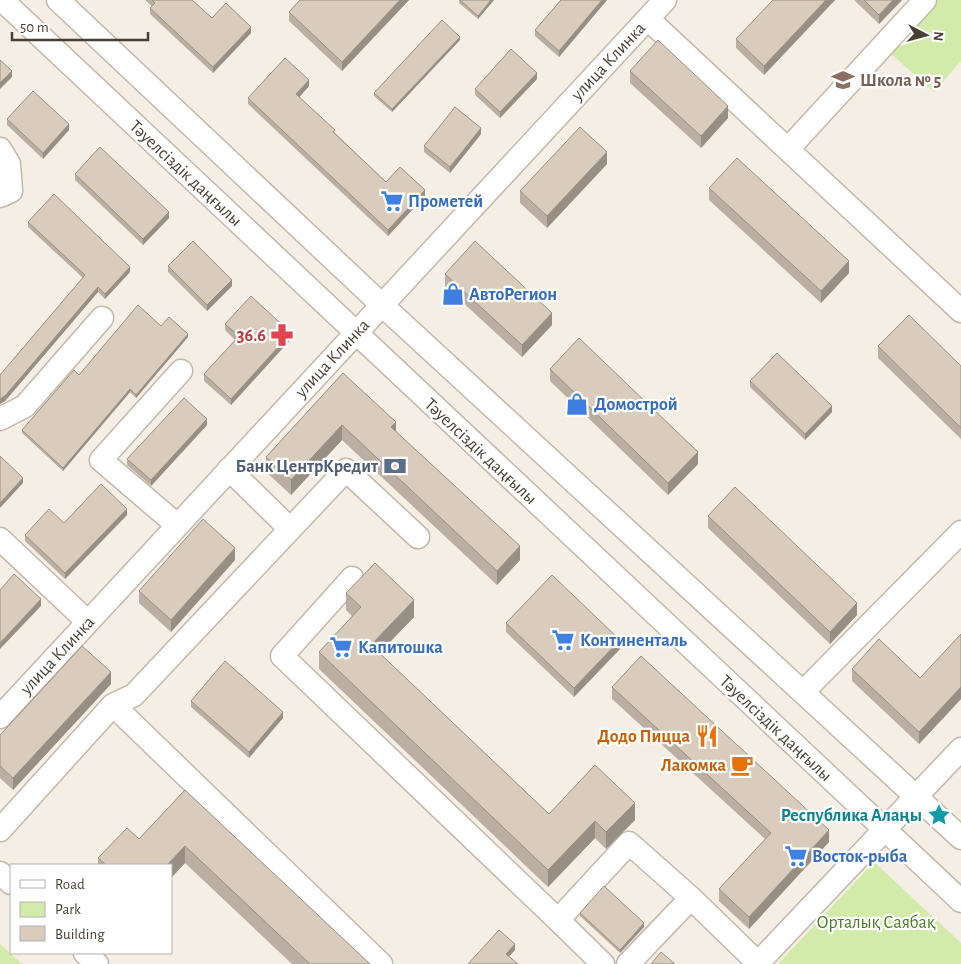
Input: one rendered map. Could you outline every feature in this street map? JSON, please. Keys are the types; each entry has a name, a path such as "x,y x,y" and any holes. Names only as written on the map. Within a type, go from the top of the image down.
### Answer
{"street":[{"name":"Тәуелсіздік даңғылы","path":"2,0 961,901"},
{"path":"58,0 382,304 961,838"},
{"name":"улица Клинка","path":"0,716 665,0"},
{"path":"788,149 925,0"},
{"path":"648,18 961,311"},
{"path":"0,149 10,164 11,190 0,196"},
{"path":"0,419 25,406 102,318"},
{"path":"177,525 101,460 180,371"},
{"path":"229,469 290,529"},
{"path":"0,830 114,705 134,695 346,470 418,538"},
{"path":"803,692 961,532"},
{"path":"0,539 88,622"},
{"path":"352,578 282,656 603,964"},
{"path":"114,705 381,964"},
{"path":"558,920 629,843 691,898 757,963 886,830 961,749"},
{"path":"0,873 10,882"},
{"path":"628,964 691,898"},
{"path":"86,954 97,964"}],"green space":[{"path":"937,0 961,0 961,61 934,92 890,53"},
{"name":"Орталық Саябақ","path":"874,862 961,943 961,964 778,964"},
{"path":"0,944 22,964 0,964"}],"building":[{"path":"152,0 192,0 212,18 226,3 251,27 213,67 150,8 155,3"},
{"path":"300,0 400,0 342,62 289,12"},
{"path":"460,0 491,0 478,16"},
{"path":"561,0 602,0 559,51 535,30"},
{"path":"773,0 826,0 764,66 736,39"},
{"path":"864,0 893,0 879,15"},
{"path":"442,20 460,37 392,109 374,93"},
{"path":"658,40 728,106 701,136 630,71"},
{"path":"511,49 537,73 500,112 475,89"},
{"path":"285,58 309,80 296,94 335,130 333,132 386,182 400,167 425,190 388,230 248,98"},
{"path":"0,60 12,71 0,83"},
{"path":"33,91 69,124 43,153 7,119"},
{"path":"455,107 481,128 450,167 424,146"},
{"path":"580,127 607,152 547,216 520,191"},
{"path":"100,147 169,212 143,239 75,174"},
{"path":"737,158 849,261 821,291 709,188"},
{"path":"54,194 130,267 105,294 98,287 5,396 0,399 0,375 85,275 28,222"},
{"path":"193,241 232,280 207,305 168,266"},
{"path":"475,241 552,313 522,345 445,274"},
{"path":"251,296 291,333 231,399 204,374 239,336 225,324"},
{"path":"138,305 161,326 169,317 188,334 136,395 130,389 63,468 22,430 74,370 79,375"},
{"path":"909,315 961,366 961,428 878,346"},
{"path":"579,338 698,452 668,483 550,369"},
{"path":"777,353 832,406 805,434 750,381"},
{"path":"343,373 396,422 391,427 520,546 497,571 342,425 291,480 266,457"},
{"path":"184,398 207,419 151,480 127,459"},
{"path":"0,456 23,478 0,503"},
{"path":"101,484 127,509 65,573 25,535 49,509 64,523"},
{"path":"735,487 857,603 830,632 708,516"},
{"path":"203,519 235,548 171,620 139,591"},
{"path":"375,563 414,600 371,645 549,814 595,765 635,803 606,832 595,821 548,870 319,652 361,607 346,593"},
{"path":"14,574 41,599 0,643 0,590"},
{"name":"Континенталь","path":"552,575 620,640 574,688 506,623"},
{"path":"961,634 961,687 919,732 852,669 879,639 920,678"},
{"path":"82,646 111,672 13,778 0,766 0,735"},
{"path":"641,656 829,830 749,917 719,889 771,833 612,687"},
{"path":"225,661 283,712 249,752 191,701"},
{"path":"185,790 370,964 310,964 185,846 168,864 105,864 98,858 127,828 139,839"},
{"path":"604,886 644,923 620,950 580,913"},
{"path":"499,930 515,944 506,954 518,964 468,964"},
{"path":"661,952 675,964 651,964"}],"place":[{"name":"Школа № 5","path":"843,80"},
{"name":"Прометей","path":"392,201"},
{"name":"АвтоРегион","path":"453,294"},
{"name":"36.6","path":"282,335"},
{"name":"Домострой","path":"577,404"},
{"name":"Банк ЦентрКредит","path":"395,466"},
{"name":"Континенталь","path":"563,640"},
{"name":"Капитошка","path":"341,647"},
{"name":"Додо Пицца","path":"707,736"},
{"name":"Лакомка","path":"742,765"},
{"name":"Республика Алаңы","path":"939,815"},
{"name":"Восток-рыба","path":"796,856"}]}
